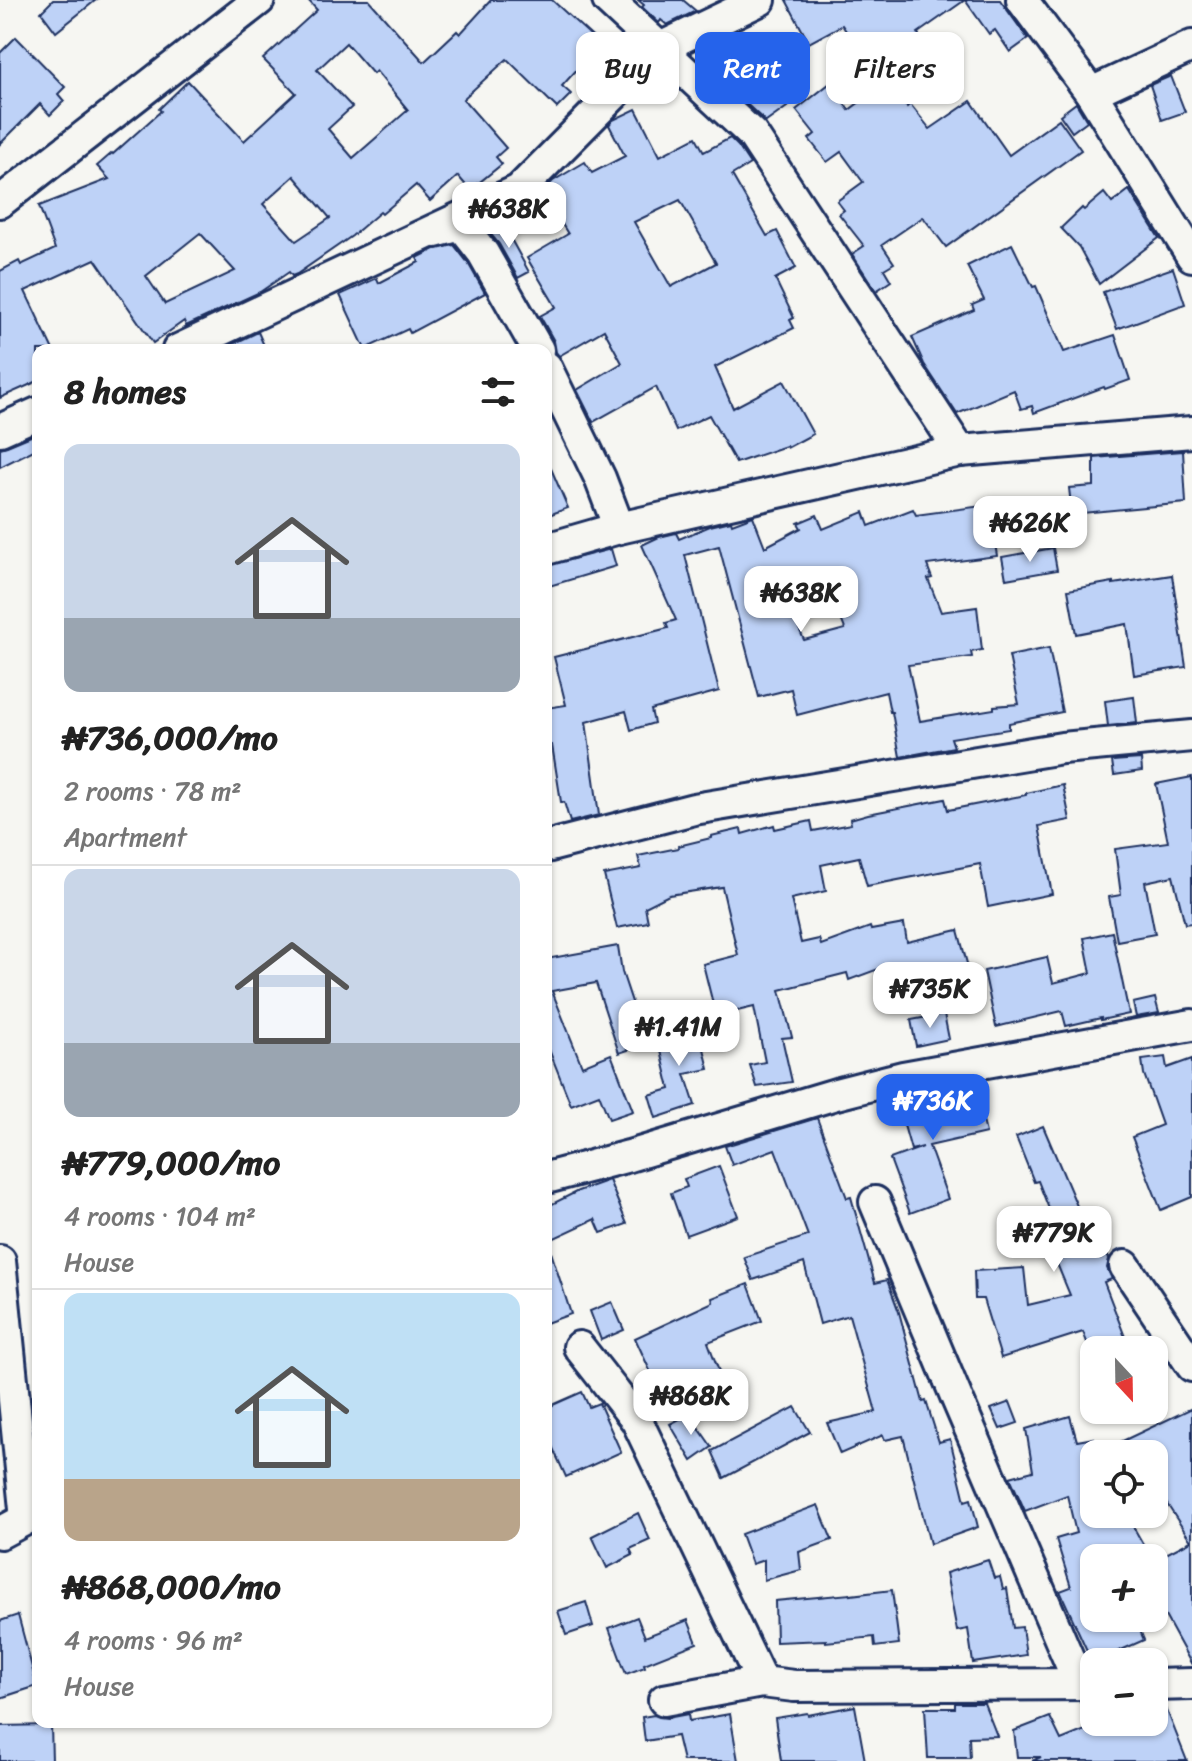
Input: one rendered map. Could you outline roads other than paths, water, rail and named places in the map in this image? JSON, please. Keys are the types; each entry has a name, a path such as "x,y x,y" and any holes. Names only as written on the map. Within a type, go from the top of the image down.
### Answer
{"street":[{"path":"0,202 259,0"},
{"path":"608,0 643,32"},
{"path":"679,39 760,0"},
{"path":"1022,0 1091,93 1192,256"},
{"path":"1091,93 1192,46"},
{"path":"679,66 752,134 960,451"},
{"path":"191,344 519,190 604,104"},
{"path":"427,234 461,225 483,253 535,344"},
{"path":"552,379 600,478 619,528"},
{"path":"0,430 32,416"},
{"path":"552,547 619,528 960,451 1192,432"},
{"path":"552,845 694,809 1062,748 1192,736"},
{"path":"552,1176 903,1077 1192,1025"},
{"path":"875,1202 958,1401 1080,1669"},
{"path":"0,1261 26,1519 0,1533"},
{"path":"1125,1266 1192,1366"},
{"path":"579,1347 637,1421 762,1682"},
{"path":"664,1700 762,1682 794,1686 1080,1684"},
{"path":"1168,1685 1192,1684"}]}
